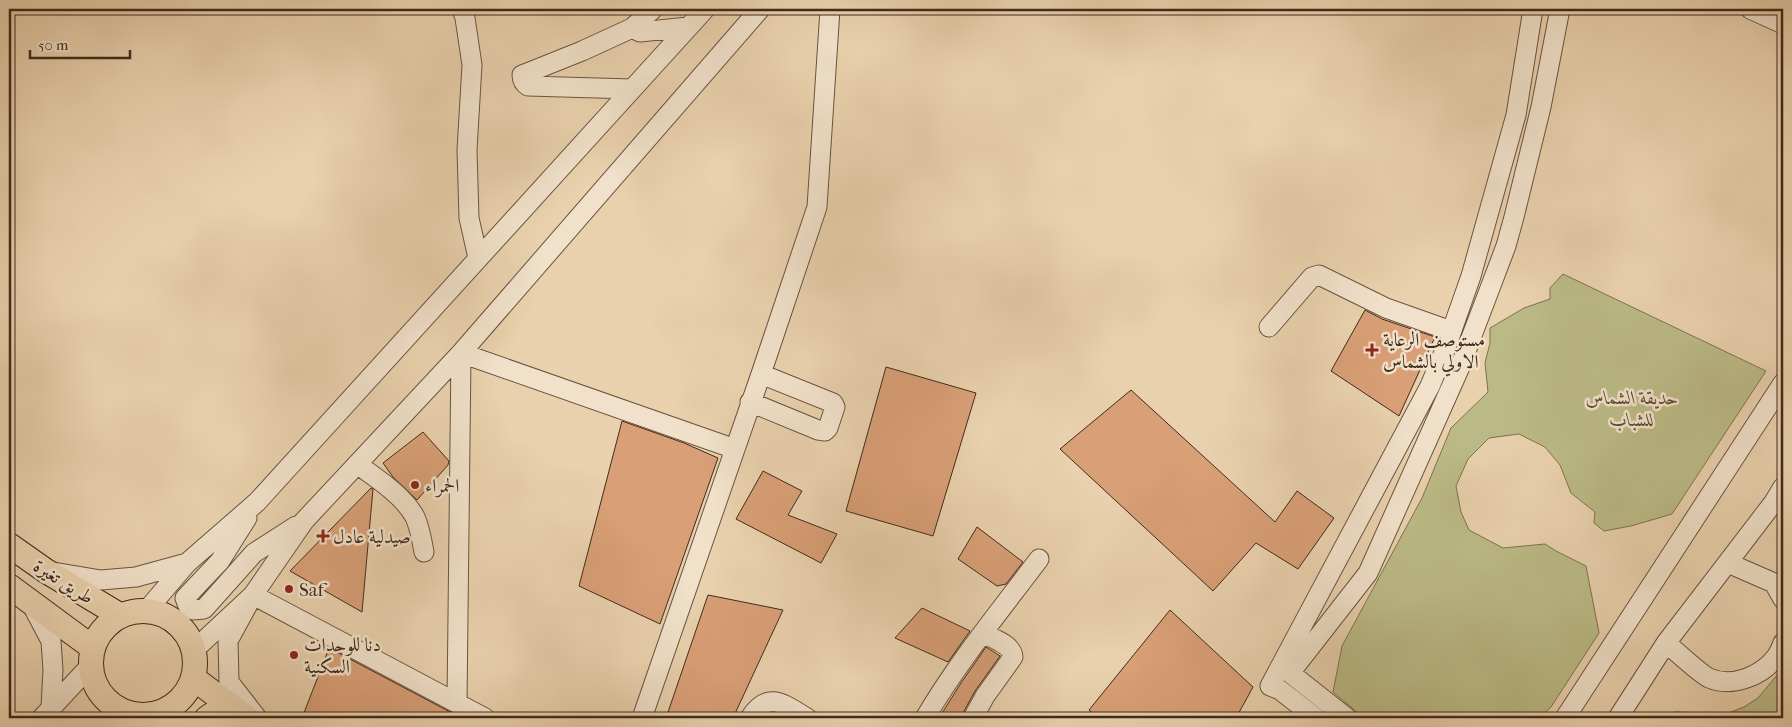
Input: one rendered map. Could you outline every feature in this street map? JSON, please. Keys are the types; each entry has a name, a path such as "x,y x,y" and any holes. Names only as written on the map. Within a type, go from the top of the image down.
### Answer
{"main road":[{"name":"طريق تغيرة","path":"9,545 46,571 121,616"},
{"path":"32,605 51,610 58,608 65,599 62,588 46,571"},
{"name":"طريق تغيرة","path":"9,586 92,657"},
{"path":"147,610 163,614 177,623 188,635 194,650 194,678 174,714 126,716 102,695 94,681 92,657 101,632 114,619 130,612 147,610"},
{"path":"194,678 248,718"},
{"path":"207,718 216,712 231,718"}],"street":[{"path":"462,9 472,65 466,150 469,218 478,258"},
{"path":"632,89 528,86 524,83 522,75 582,51 632,28 653,9"},
{"path":"147,610 187,563 257,502 705,9"},
{"path":"257,718 229,682 228,640 253,595 304,521 461,353 760,9"},
{"path":"642,718 817,207 830,9"},
{"path":"1316,718 1280,690 1270,686 1430,386 1471,276 1516,115 1533,9"},
{"path":"1347,718 1290,673 1368,573 1460,367 1506,246 1541,107 1560,9"},
{"path":"1750,9 1783,24"},
{"path":"632,28 640,32 688,27"},
{"path":"1269,327 1312,277 1319,275 1386,308 1451,331"},
{"path":"461,353 735,449"},
{"path":"253,595 470,713 461,353"},
{"path":"750,402 818,430 827,430 835,407 833,403 761,374"},
{"path":"1565,718 1783,383"},
{"path":"357,464 387,486 408,507 415,518 424,552"},
{"path":"1618,718 1666,643 1774,502 1783,487"},
{"path":"257,502 220,561 185,598 188,606 193,610 204,609 254,553 304,521"},
{"path":"925,718 936,699 983,633 1039,559"},
{"path":"46,571 101,580 136,577 187,563"},
{"path":"1728,563 1774,583 1783,599"},
{"path":"194,650 253,595"},
{"path":"32,605 51,641 53,670 46,713"},
{"path":"973,718 985,696 1013,656 1009,647 983,633"},
{"path":"1666,643 1708,678 1727,682 1746,679 1763,671 1776,657 1783,643"},
{"path":"46,713 92,657"},
{"path":"750,718 758,706 780,702 807,718"}],"green space":[{"name":"حديقة الشماس للشباب","path":"1563,274 1766,371 1672,514 1631,526 1604,531 1594,523 1595,512 1571,493 1560,465 1545,447 1519,434 1489,438 1468,459 1456,486 1461,512 1469,530 1503,548 1545,544 1586,566 1599,633 1551,707 1539,718 1364,718 1333,692 1342,646 1422,498 1451,428 1488,392 1485,363 1490,343 1490,328 1524,308 1550,299 1550,288"},
{"path":"1783,668 1783,718 1661,718 1675,712 1726,714 1744,707 1758,698"}],"building":[{"path":"1365,310 1382,319 1435,337 1399,416 1331,371"},
{"path":"886,367 976,393 933,536 846,511"},
{"path":"1131,390 1275,522 1297,491 1334,518 1298,569 1256,543 1213,591 1060,449"},
{"path":"622,421 684,443 718,458 660,624 579,586"},
{"path":"423,432 449,461 448,465 417,500 393,477 383,463"},
{"path":"763,471 802,491 788,515 837,534 821,563 736,519"},
{"path":"371,488 373,489 362,612 290,571"},
{"path":"977,527 1023,562 1006,584 997,586 958,559"},
{"path":"708,595 783,610 733,718 666,718"},
{"path":"922,608 970,631 948,662 895,638"},
{"path":"1170,610 1253,687 1236,718 1098,718 1089,710"},
{"path":"986,647 1000,656 975,691 962,718 939,718 961,683"},
{"path":"329,648 452,713 450,718 302,718"}],"place":[{"name":"مستوصف الرعاية الاولي بالشماس","path":"1372,350"},
{"name":"الحمراء","path":"415,485"},
{"name":"صيدلية عادل","path":"323,536"},
{"name":"Saf","path":"289,589"},
{"name":"دنا للوحدات السكنية","path":"294,655"}]}
